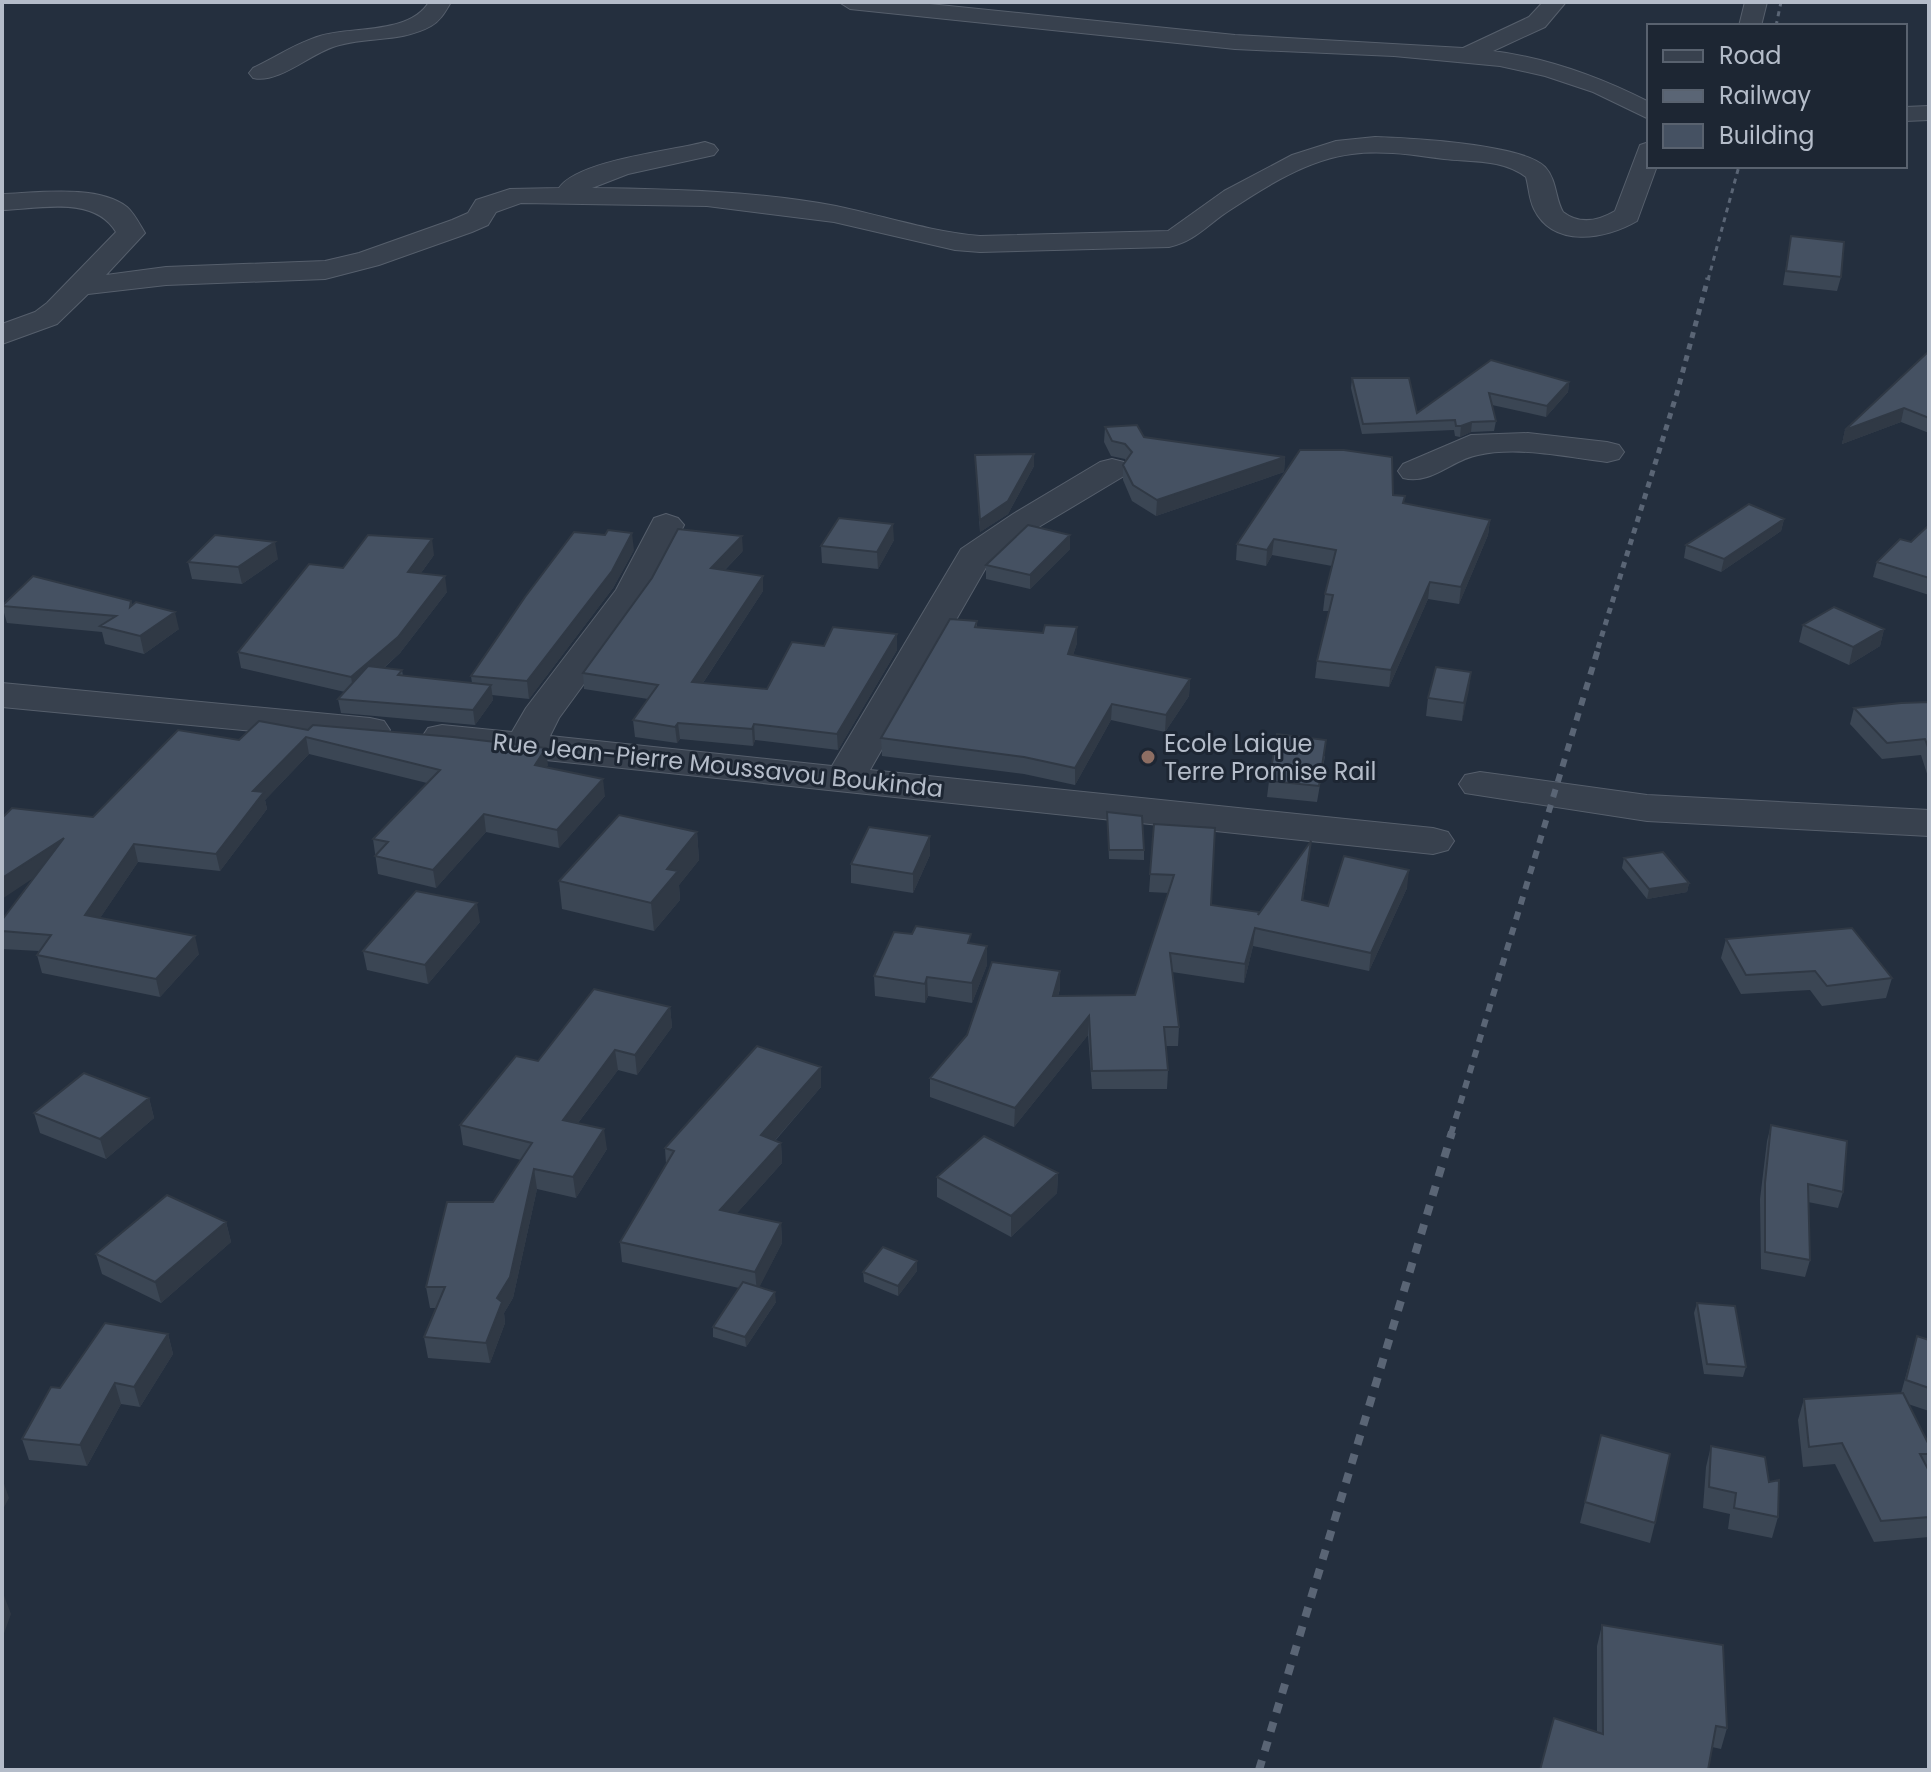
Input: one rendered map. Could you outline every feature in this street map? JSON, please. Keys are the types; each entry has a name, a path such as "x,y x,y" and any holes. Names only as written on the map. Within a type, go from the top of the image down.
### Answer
{"street":[{"path":"261,73 326,41 428,20 435,14 440,2"},
{"path":"850,2 1235,42 1468,54 1515,61 1547,70 1604,89 1647,111"},
{"path":"1468,54 1537,22 1555,2"},
{"path":"1750,24 1756,2"},
{"path":"1907,114 1929,113"},
{"path":"77,287 166,276 325,270 369,259 462,226 478,219 486,206 498,199 519,195 707,198 834,214 955,242 980,244 1169,239 1186,234 1215,207 1263,179 1333,150 1377,145 1513,161 1533,169 1539,176 1550,215 1579,228 1602,228 1627,215 1647,156"},
{"path":"563,194 611,168 667,160 705,150"},
{"path":"2,202 73,201 98,205 117,213 131,233 46,318 2,335"},
{"path":"1415,471 1471,445 1528,443 1607,452"},
{"path":"845,778 974,557 1025,521 1112,469"},
{"path":"525,745 540,716 633,592 666,525"},
{"name":"Rue Jean-Pierre Moussavou Boukinda","path":"2,695 525,745 1433,841"},
{"path":"1480,784 1647,808 1929,823"}],"building":[{"path":"1791,236 1844,242 1841,277 1786,271"},
{"path":"1929,351 1929,418 1904,408 1845,430"},
{"path":"1491,360 1569,382 1547,406 1489,393 1496,421 1472,422 1461,426 1456,426 1455,420 1363,424 1352,378 1409,378 1417,413"},
{"path":"1137,425 1144,437 1285,457 1157,500 1133,485 1123,465 1132,452 1125,444 1112,441 1105,427"},
{"path":"1300,450 1344,450 1392,457 1393,495 1405,496 1403,503 1490,520 1461,587 1430,582 1391,670 1317,661 1333,595 1325,594 1336,550 1274,539 1267,550 1237,544"},
{"path":"1034,454 1008,501 980,520 975,455"},
{"path":"1749,504 1784,519 1724,559 1686,545"},
{"path":"839,518 893,524 877,552 821,546"},
{"path":"1028,525 1070,535 1030,575 986,565"},
{"path":"1929,525 1929,578 1877,562 1900,539 1911,542"},
{"path":"678,529 742,536 711,568 763,576 692,682 767,689 792,642 824,646 833,627 897,634 837,734 754,724 752,729 678,723 675,727 633,720 658,685 583,673 652,578"},
{"path":"608,530 632,533 612,571 527,681 471,676 574,532 605,535"},
{"path":"215,535 275,542 238,567 188,562"},
{"path":"368,535 432,539 408,572 445,576 398,637 351,677 238,652 309,564 343,568"},
{"path":"33,576 131,601 130,607 136,602 175,612 140,636 100,626 116,616 2,606"},
{"path":"1834,607 1884,629 1853,647 1803,625"},
{"path":"950,619 977,621 975,627 1043,633 1045,625 1077,627 1068,654 1190,679 1166,715 1112,704 1075,768 1024,757 881,738"},
{"path":"368,666 402,670 398,675 491,685 473,710 338,699"},
{"path":"1436,667 1471,672 1464,703 1428,698"},
{"path":"1929,702 1929,750 1925,739 1887,743 1854,708 1901,703"},
{"path":"259,721 308,730 313,725 546,748 535,765 603,779 557,830 484,814 433,870 375,856 388,842 373,839 440,770 306,737 253,791 264,792 216,854 134,844 85,915 195,936 156,979 37,955 51,935 2,931 2,920 64,838 2,878 2,818 12,808 93,817 178,730 239,740"},
{"path":"1277,734 1326,740 1319,786 1269,781"},
{"path":"1107,812 1142,816 1144,850 1109,850"},
{"path":"619,815 697,832 667,869 678,871 651,903 559,881"},
{"path":"1154,824 1215,828 1211,905 1259,912 1258,915 1311,841 1302,900 1328,906 1344,856 1409,870 1371,953 1255,928 1245,964 1170,953 1179,1027 1164,1027 1168,1070 1092,1071 1089,1016 1015,1108 930,1078 967,1035 992,962 1060,971 1053,996 1135,995 1174,875 1150,874"},
{"path":"869,827 930,836 913,874 851,864"},
{"path":"1663,852 1689,883 1649,889 1624,858"},
{"path":"416,891 477,903 425,965 363,951"},
{"path":"916,926 971,934 968,943 987,946 972,983 927,977 925,984 874,976 894,932 912,934"},
{"path":"1852,928 1892,978 1827,986 1815,971 1746,975 1726,939"},
{"path":"594,989 670,1007 635,1055 615,1050 563,1120 604,1129 573,1177 534,1169 510,1277 497,1298 502,1302 486,1343 424,1337 445,1287 426,1287 447,1202 493,1202 532,1143 460,1125 516,1056 538,1061"},
{"path":"757,1046 821,1067 761,1135 781,1143 720,1210 781,1223 755,1272 620,1242 674,1151 665,1148"},
{"path":"84,1073 149,1098 100,1139 34,1113"},
{"path":"1771,1125 1847,1141 1843,1192 1808,1184 1810,1260 1765,1252 1765,1183"},
{"path":"984,1136 1058,1173 1011,1216 937,1177"},
{"path":"167,1195 226,1222 155,1282 96,1254"},
{"path":"883,1247 917,1261 898,1286 863,1272"},
{"path":"743,1282 775,1292 745,1337 713,1327"},
{"path":"1697,1303 1735,1306 1746,1367 1707,1364"},
{"path":"105,1323 168,1334 134,1387 115,1383 80,1445 22,1439 51,1387 60,1388"},
{"path":"1917,1336 1929,1340 1929,1388 1906,1380"},
{"path":"1903,1393 1929,1445 1929,1454 1920,1454 1929,1471 1929,1517 1881,1521 1842,1443 1809,1447 1804,1399"},
{"path":"1601,1435 1670,1454 1655,1523 1585,1502"},
{"path":"1711,1446 1765,1457 1769,1482 1779,1480 1778,1517 1734,1508 1736,1493 1709,1487"},
{"path":"1602,1625 1723,1645 1727,1728 1716,1726 1708,1770 1540,1770 1554,1718 1603,1734"}],"railway":[{"path":"1776,24 1781,2"},
{"path":"1708,280 1738,168"},
{"path":"1598,648 1677,393 1708,278"},
{"path":"1451,1134 1599,646"},
{"path":"1259,1770 1452,1132"}],"place":[{"name":"Ecole Laique Terre Promise Rail","path":"1148,757"}]}
